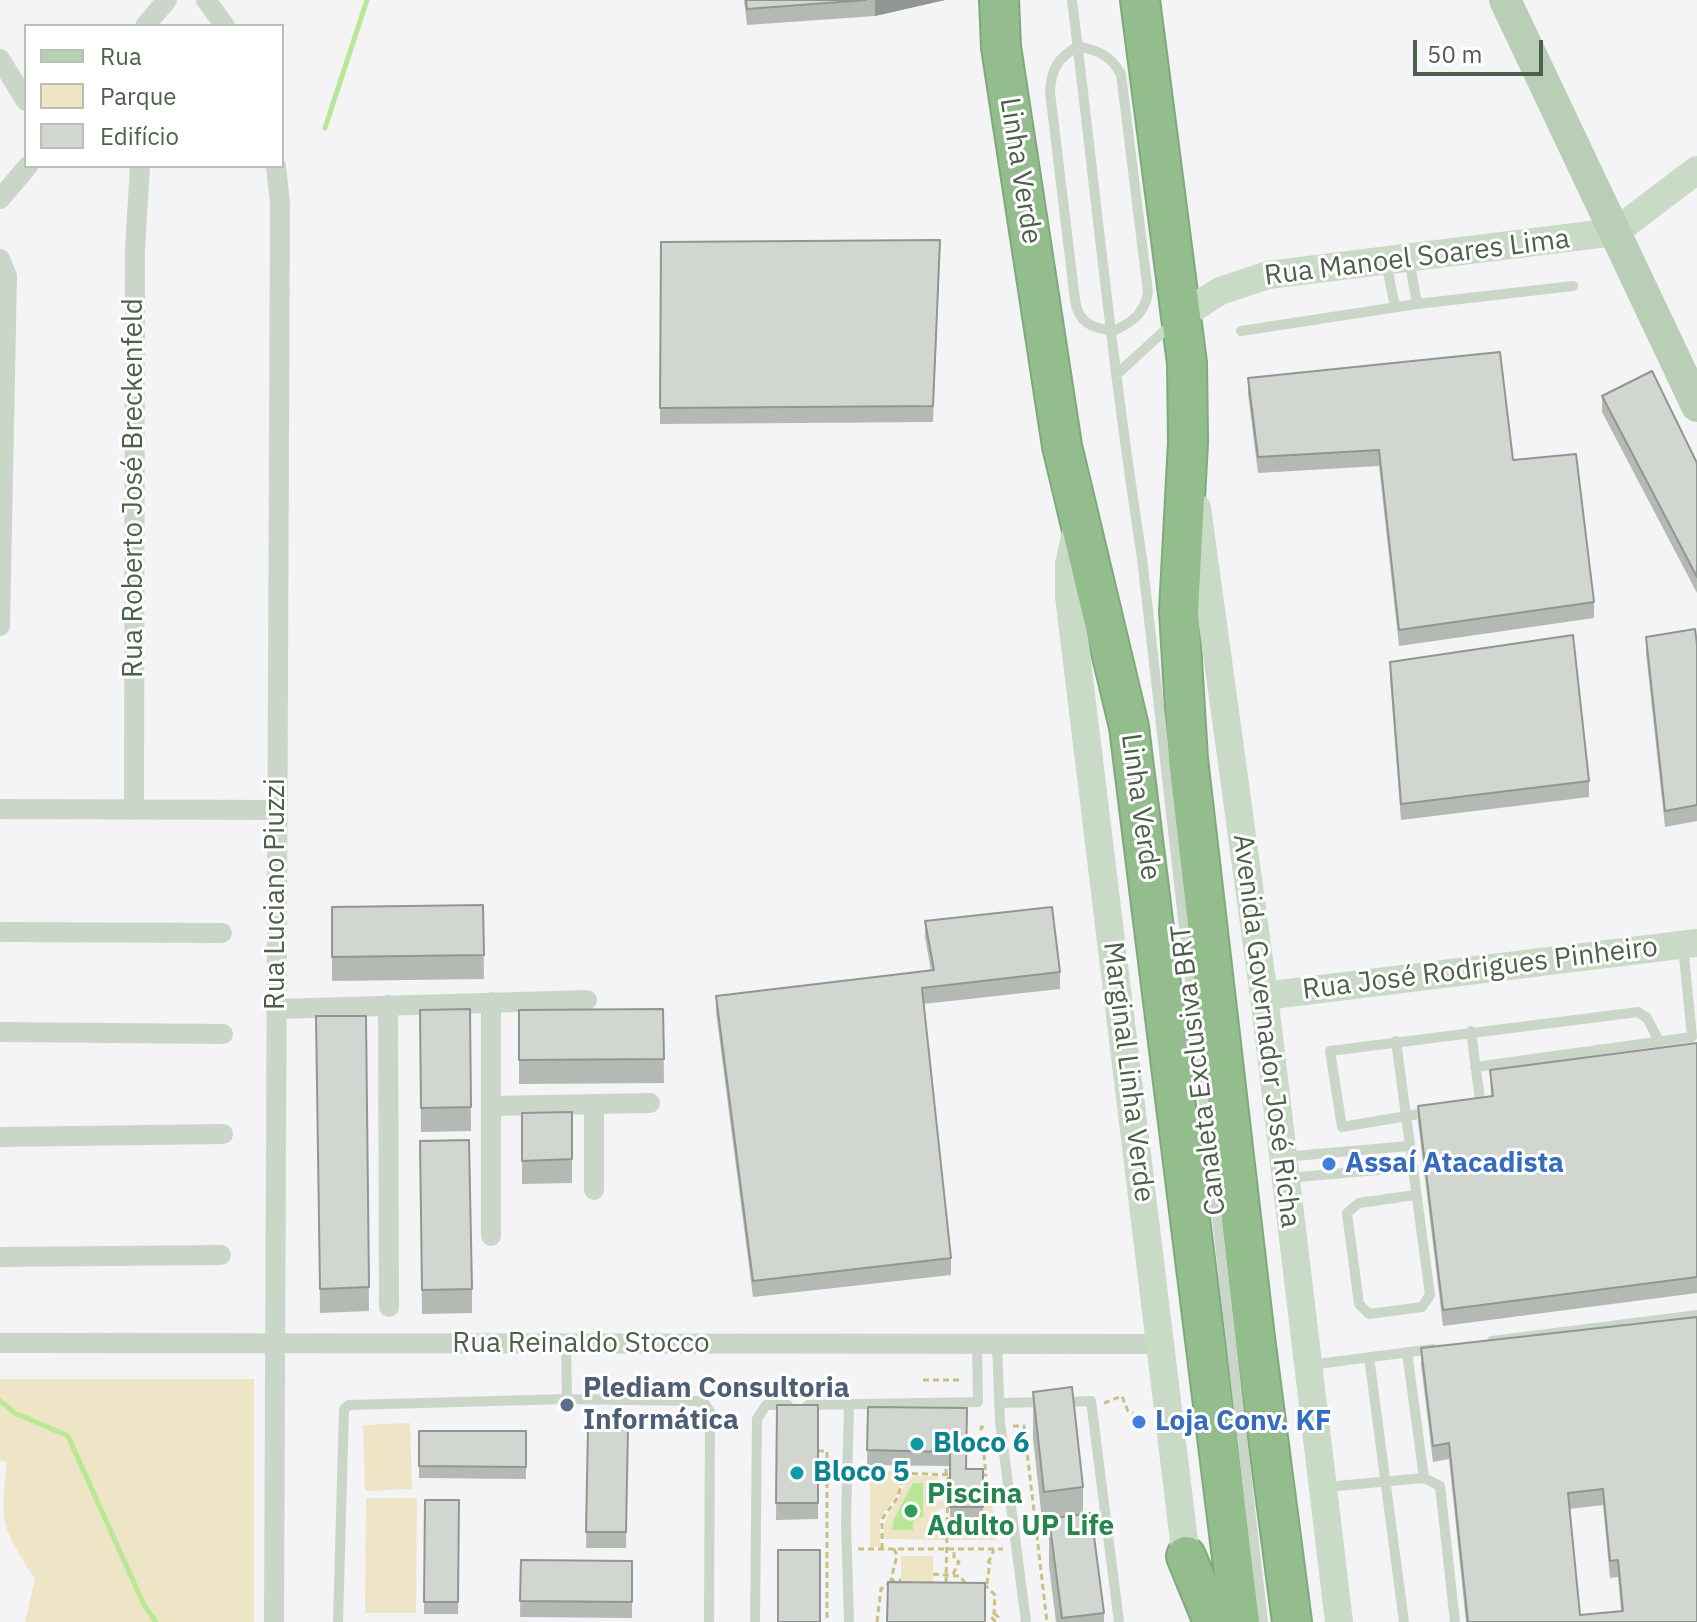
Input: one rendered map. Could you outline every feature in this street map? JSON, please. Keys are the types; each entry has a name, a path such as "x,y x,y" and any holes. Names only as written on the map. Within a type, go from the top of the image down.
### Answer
{"highway":[{"name":"Linha Verde","path":"1140,0 1187,363 1188,442 1179,611 1188,759 1255,1338 1292,1622"},
{"name":"Linha Verde","path":"998,1 1001,47 1062,446 1129,727 1240,1622"},
{"path":"1186,1556 1213,1622"}],"main road":[{"path":"1511,3 1697,406"},
{"path":"1615,232 1697,170"},
{"name":"Rua Manoel Soares Lima","path":"1181,316 1220,291 1268,275 1615,232"},
{"name":"Avenida Governador José Richa","path":"1188,442 1264,996 1339,1622"},
{"name":"Marginal Linha Verde","path":"1078,523 1069,564 1069,596 1193,1622"},
{"name":"Rua José Rodrigues Pinheiro","path":"1264,996 1690,944"}],"street":[{"path":"149,24 167,0"},
{"path":"206,0 224,24"},
{"path":"0,59 24,98"},
{"path":"0,199 26,168"},
{"name":"Rua Roberto José Breckenfeld","path":"134,810 135,249 140,168"},
{"name":"Rua Luciano Piuzzi","path":"274,1622 280,203 276,168"},
{"path":"0,259 7,276 0,626"},
{"path":"0,809 276,810"},
{"path":"0,932 222,933"},
{"path":"276,1009 587,1000"},
{"path":"491,1002 491,1236"},
{"path":"388,1005 389,1307"},
{"path":"0,1032 223,1034"},
{"path":"492,1106 650,1103"},
{"path":"594,1104 594,1190"},
{"path":"0,1137 223,1134"},
{"path":"0,1257 221,1255"},
{"name":"Rua Reinaldo Stocco","path":"0,1343 1161,1344"}],"lane":[{"name":"Canaleta Exclusiva BRT","path":"1072,0 1116,375 1142,558 1263,1622"},
{"path":"1078,46 1100,51 1113,61 1121,74 1148,292 1146,305 1138,316 1113,331 1086,324 1077,313 1075,300 1050,92 1051,73 1061,56 1078,46"},
{"path":"1397,258 1417,304"},
{"path":"1395,307 1397,258"},
{"path":"1241,331 1417,304 1573,286"},
{"path":"1116,375 1181,316"},
{"path":"1475,1067 1692,1037 1690,944"},
{"path":"1448,1109 1342,1127 1330,1051 1638,1012 1647,1018 1659,1041"},
{"path":"1462,1107 1479,1103 1471,1031"},
{"path":"1396,1041 1429,1301 1422,1307 1369,1314 1359,1304 1347,1213 1359,1203 1415,1195"},
{"path":"1283,1168 1409,1146"},
{"path":"1283,1168 1411,1167"},
{"path":"1479,1342 1697,1315"},
{"path":"566,1344 567,1399"},
{"path":"987,1344 999,1403 1026,1622"},
{"path":"755,1622 755,1446 760,1410 766,1405 978,1402 987,1344"},
{"path":"1308,1365 1450,1346"},
{"path":"1407,1352 1424,1478"},
{"path":"1369,1357 1404,1622"},
{"path":"338,1622 344,1409 349,1405 567,1399 697,1401 705,1404 710,1412 709,1622"},
{"path":"999,1403 1091,1401 1119,1622"},
{"path":"849,1406 849,1622"},
{"path":"1323,1487 1424,1478 1440,1486 1455,1622"}],"path":[{"path":"1112,1398 1124,1397 1126,1409 1133,1413"},
{"path":"1024,1426 1036,1426"},
{"path":"973,1475 986,1475 981,1427 985,1427"},
{"path":"818,1451 827,1451 827,1622"},
{"path":"900,1465 900,1473 961,1475"},
{"path":"946,1466 946,1593"},
{"path":"1029,1468 1036,1467"},
{"path":"881,1551 882,1519 898,1497 904,1473"},
{"path":"818,1496 827,1496"},
{"path":"1034,1513 1041,1512"},
{"path":"827,1549 994,1550 1052,1547"},
{"path":"892,1582 897,1555 894,1549"},
{"path":"953,1574 959,1562 954,1559 954,1550"},
{"path":"990,1620 998,1618 994,1613 995,1595 987,1584 994,1550"},
{"path":"933,1574 953,1574 974,1585 987,1584"},
{"path":"877,1622 882,1583 901,1580"},
{"path":"1044,1591 1052,1590"},
{"path":"820,1593 827,1593"}],"green space":[{"path":"0,1379 254,1379 254,1622 25,1622 35,1579 9,1535 4,1513 7,1462 0,1460"},
{"path":"410,1423 412,1489 365,1491 363,1425"},
{"path":"870,1471 898,1471 898,1477 902,1477 898,1493 880,1518 880,1547 870,1547"},
{"path":"906,1476 938,1476 937,1501 945,1501 945,1509 937,1510 937,1529 945,1530 945,1540 883,1539 886,1521"},
{"path":"983,1487 990,1487 996,1540 950,1540 950,1522 983,1521"},
{"path":"366,1498 417,1498 416,1613 365,1613"},
{"path":"901,1556 933,1556 933,1585 901,1586"}],"shaded area":[{"name":"Piscina Adulto UP Life","path":"913,1483 923,1483 923,1516 913,1522 913,1530 892,1530 894,1519"}],"building":[{"path":"746,0 866,0 747,9"},
{"path":"940,240 933,406 660,408 661,242"},
{"path":"1500,352 1513,460 1576,454 1594,602 1399,630 1379,450 1258,457 1248,378"},
{"path":"1652,371 1697,463 1697,577 1602,396"},
{"path":"1695,629 1697,805 1665,811 1646,637"},
{"path":"1573,635 1589,781 1401,804 1390,662"},
{"path":"483,905 484,955 332,957 332,907"},
{"path":"1052,907 1060,972 922,988 951,1258 753,1281 716,996 934,970 925,921"},
{"path":"470,1009 471,1107 421,1108 420,1010"},
{"path":"663,1009 664,1059 519,1060 519,1010"},
{"path":"316,1016 366,1016 369,1287 320,1289"},
{"path":"1697,1043 1697,1277 1443,1310 1418,1106 1493,1096 1490,1070"},
{"path":"572,1112 572,1159 522,1161 522,1113"},
{"path":"469,1140 472,1289 422,1290 420,1141"},
{"path":"1697,1317 1697,1622 1468,1622 1449,1443 1433,1446 1421,1348","holes":["1603,1489 1610,1561 1618,1560 1623,1611 1580,1615 1568,1493"]},
{"path":"1072,1387 1083,1487 1044,1492 1033,1392"},
{"name":"Bloco 5","path":"777,1405 818,1405 818,1503 776,1503"},
{"path":"868,1407 967,1408 966,1469 983,1469 983,1507 950,1507 950,1452 867,1450"},
{"path":"588,1427 628,1427 626,1532 586,1532"},
{"path":"419,1431 526,1431 526,1467 419,1466"},
{"path":"425,1500 459,1500 458,1602 424,1602"},
{"path":"1091,1513 1104,1613 1062,1618 1049,1519"},
{"path":"778,1550 820,1550 820,1622 778,1622"},
{"path":"521,1560 632,1561 632,1602 520,1601"},
{"path":"888,1582 985,1583 985,1622 887,1622"}],"waterway":[{"path":"325,128 367,0"},
{"path":"0,1401 15,1413 68,1436 144,1605 156,1622"}],"place":[{"name":"Assaí Atacadista","path":"1329,1164"},
{"name":"Plediam Consultoria Informática","path":"567,1405"},
{"name":"Loja Conv. KF","path":"1139,1422"},
{"name":"Bloco 6","path":"917,1444"},
{"name":"Bloco 5","path":"797,1473"},
{"name":"Piscina Adulto UP Life","path":"911,1511"}]}
